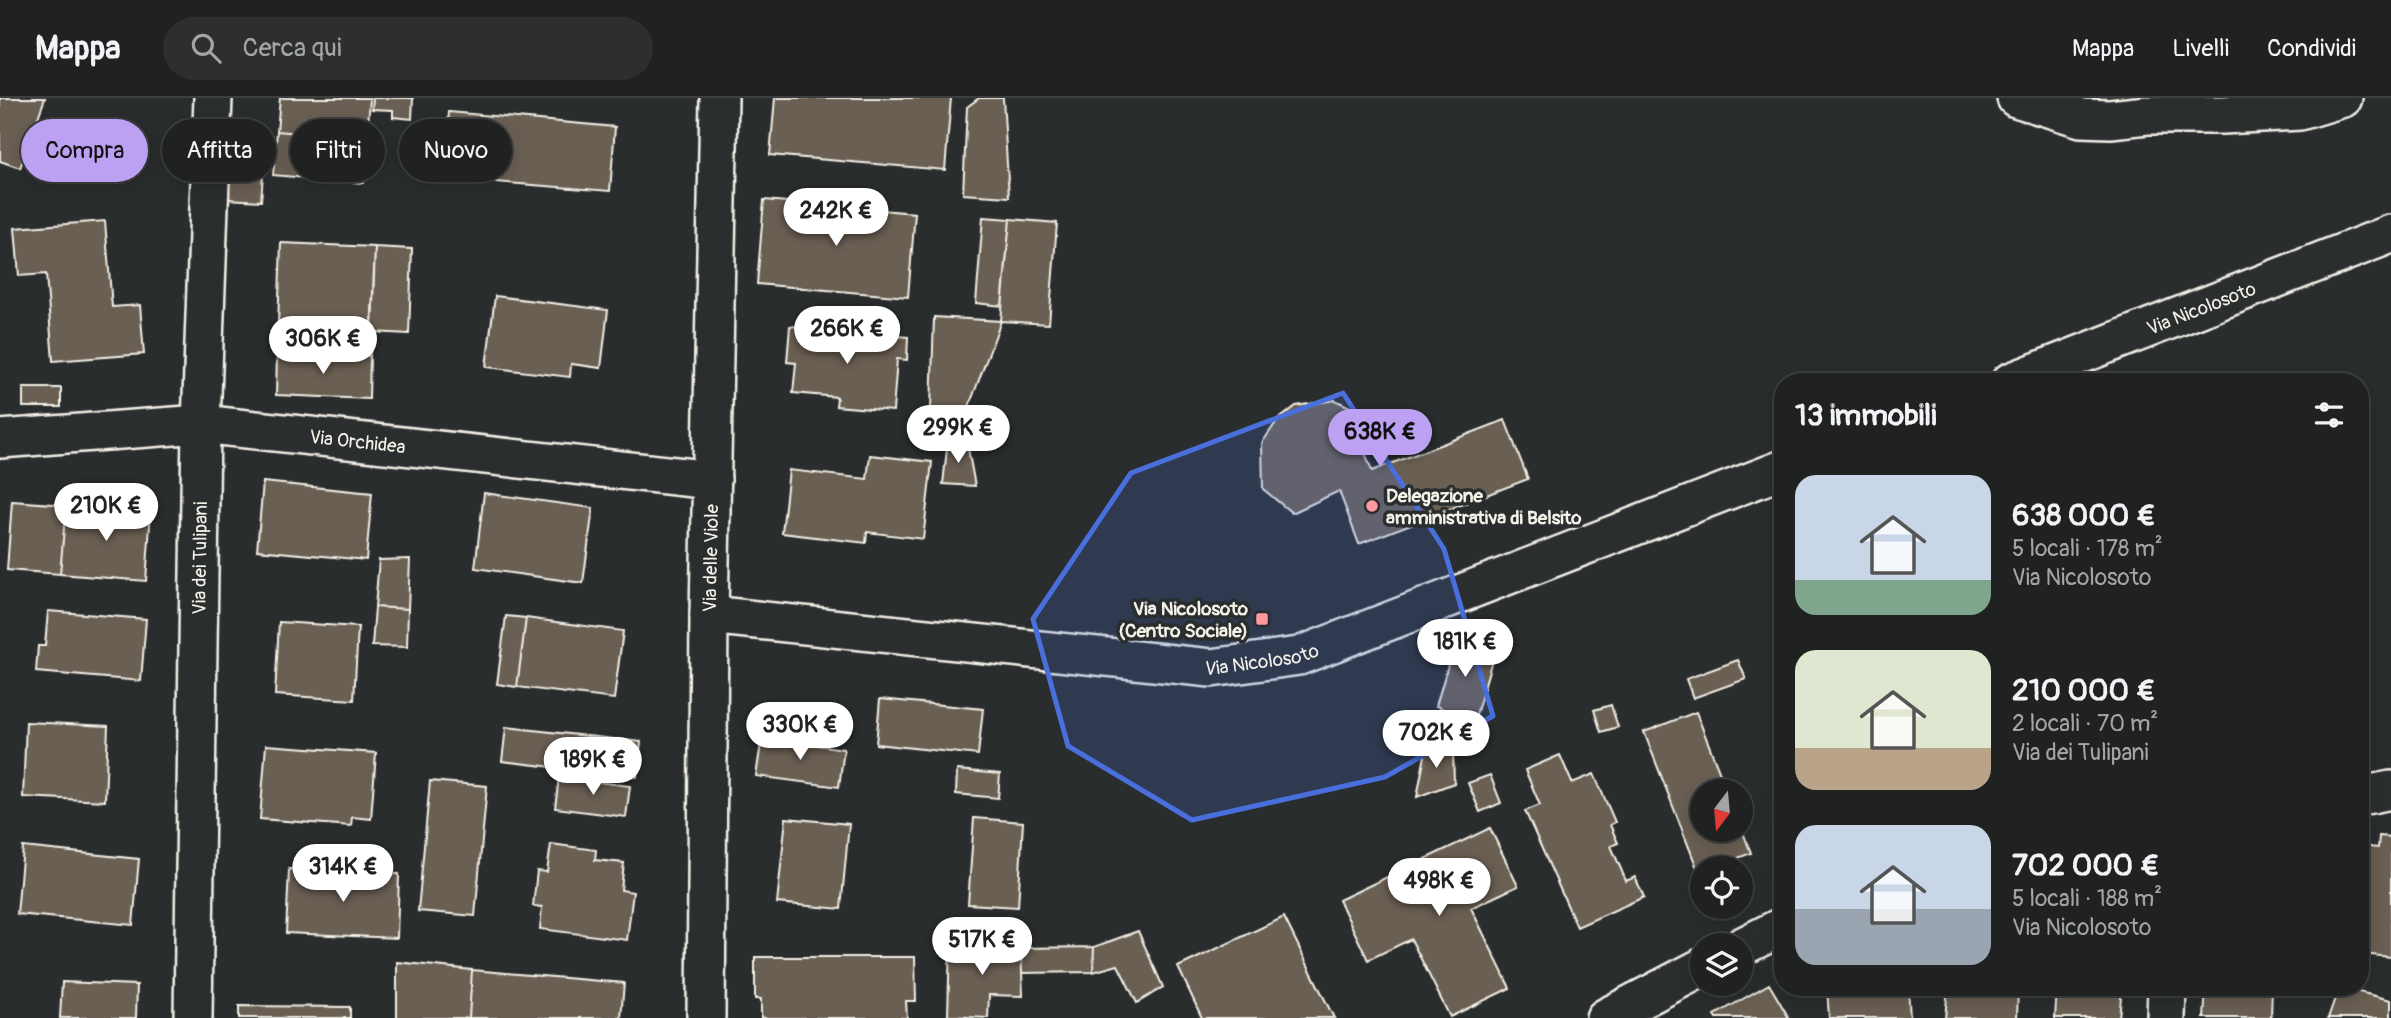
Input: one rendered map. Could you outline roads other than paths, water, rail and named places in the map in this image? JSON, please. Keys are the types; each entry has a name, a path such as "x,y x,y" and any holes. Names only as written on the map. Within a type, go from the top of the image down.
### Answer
{"street":[{"name":"Via dei Tulipani","path":"193,1018 201,424 213,98"},
{"name":"Via delle Viole","path":"706,1018 709,615 719,98"},
{"path":"2015,98 2081,118 2110,119 2147,115 2222,116 2300,111 2343,98"},
{"name":"Via Nicolosoto","path":"2033,373 2391,234"},
{"name":"Via Orchidea","path":"0,439 201,424 712,480"},
{"name":"Via Nicolosoto","path":"709,615 1211,668 1299,656 1774,472"},
{"path":"2369,794 2391,790"},
{"path":"1753,941 1774,930"},
{"path":"1605,1018 1690,974"},
{"path":"2166,1018 2167,996"}],"place":[{"name":"Delegazione amministrativa di Belsito","path":"1372,506"},
{"name":"Via Nicolosoto (Centro Sociale)","path":"1262,619"}]}
